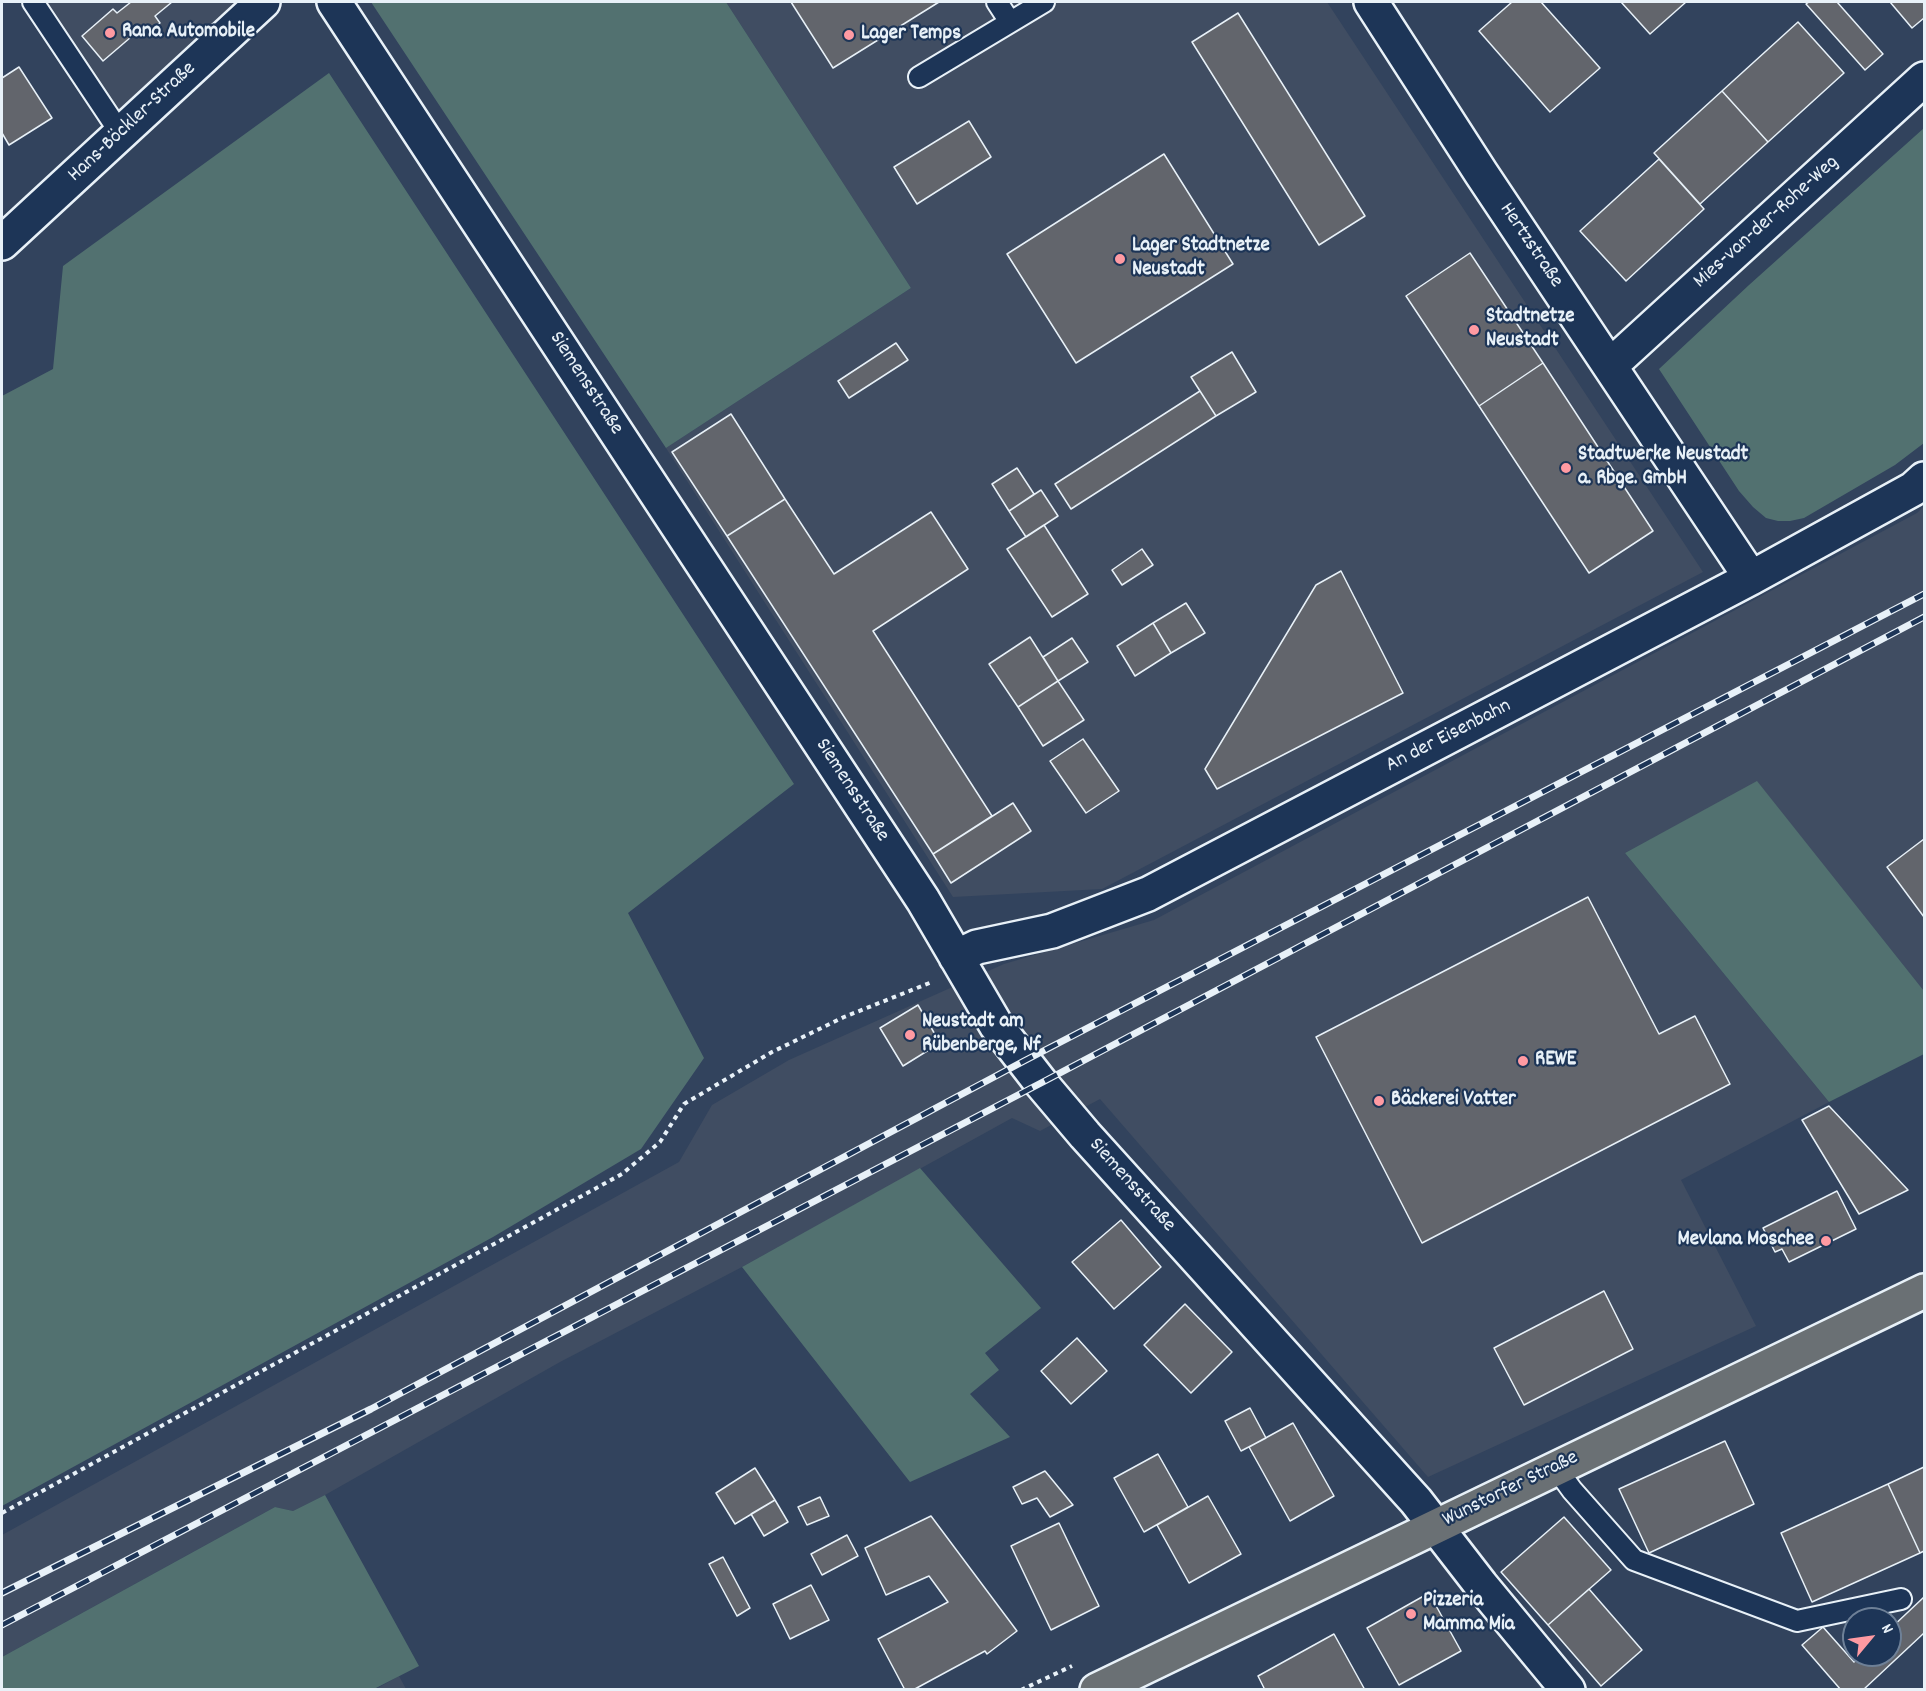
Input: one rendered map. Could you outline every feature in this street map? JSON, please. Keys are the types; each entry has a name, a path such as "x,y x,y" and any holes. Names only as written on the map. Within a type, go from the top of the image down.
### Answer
{"main road":[{"name":"Wunstorfer Straße","path":"1097,1689 1924,1291"}],"street":[{"name":"Hans-Böckler-Straße","path":"2,243 263,2"},
{"name":"Siemensstraße","path":"334,2 923,900 996,1025 1085,1135 1369,1447 1437,1526 1481,1585 1568,1689"},
{"name":"Hertzstraße","path":"1385,7 1610,366 1751,578"},
{"name":"Mies-van-der-Rohe-Weg","path":"1610,366 1924,79"},
{"name":"An der Eisenbahn","path":"959,963 977,947 1052,931 1148,894 1751,578 1913,489 1924,479"}],"lane":[{"path":"33,2 121,134"},
{"path":"997,2 1010,22"},
{"path":"919,77 1044,2"},
{"path":"1556,1468 1572,1490 1634,1560 1797,1621 1901,1599"}],"path":[{"path":"2,1513 622,1174 660,1142 684,1104 772,1052 959,963"}],"shaded area":[{"path":"42,2 240,2 117,116"},
{"path":"726,2 1327,2 1703,572 1102,889 953,897 666,448 911,288"},
{"path":"1924,506 1924,991 1757,782 1625,853 1829,1102 1681,1180 1756,1326 1428,1477 1100,1099 1040,1131 1012,1118 742,1267 560,1362 325,1495 293,1511 275,1507 2,1657 2,1535 679,1162 712,1105 789,1060 1004,964 1154,920 1917,513"},
{"path":"399,1676 406,1689 374,1690"}],"green space":[{"path":"371,2 726,2 911,288 666,448"},
{"path":"329,73 794,784 628,913 704,1058 641,1149 493,1237 2,1506 2,396 53,369 63,266"},
{"path":"1924,128 1924,443 1895,465 1804,518 1778,521 1766,518 1739,491 1659,369"},
{"path":"1757,781 1924,991 1924,1054 1829,1102 1625,853"},
{"path":"920,1168 1041,1308 985,1353 999,1370 970,1394 1010,1437 910,1482 742,1267"},
{"path":"325,1495 419,1666 374,1689 2,1689 2,1657 275,1507 293,1511"}],"building":[{"name":"Rana Automobile","path":"131,2 172,2 155,16 160,23 143,37 138,31 103,61 82,36 113,9 117,13"},
{"name":"Lager Temps","path":"791,2 939,2 833,68"},
{"path":"1512,2 1541,2 1600,68 1550,112 1479,31"},
{"path":"1621,2 1686,2 1650,34"},
{"path":"1809,2 1837,2 1883,54 1865,70 1806,4"},
{"path":"1890,2 1924,2 1924,18 1912,28"},
{"path":"1238,13 1365,216 1319,245 1192,42"},
{"path":"1798,22 1844,73 1768,142 1722,91"},
{"path":"19,67 52,118 9,145 2,133 2,78"},
{"path":"1722,91 1768,142 1700,204 1654,153"},
{"path":"969,121 991,157 917,204 894,167"},
{"name":"Lager Stadtnetze Neustadt","path":"1164,154 1233,264 1076,363 1007,254"},
{"path":"1659,159 1704,209 1626,281 1580,231"},
{"name":"Stadtnetze Neustadt","path":"1470,253 1543,363 1479,406 1406,296"},
{"path":"896,343 908,360 849,398 838,381"},
{"path":"1232,352 1256,392 1216,416 1191,377"},
{"name":"Stadtwerke Neustadt a. Rbge. GmbH","path":"1543,363 1653,531 1589,573 1479,406"},
{"path":"1200,391 1216,416 1071,509 1055,484"},
{"path":"731,414 785,499 727,536 672,452"},
{"path":"1017,468 1034,494 1009,511 992,484"},
{"path":"1041,490 1058,516 1026,537 1009,511"},
{"path":"785,499 834,574 931,512 968,569 873,631 992,816 933,854 727,536"},
{"path":"1044,525 1088,594 1052,617 1007,549"},
{"path":"1142,549 1153,565 1122,585 1112,570"},
{"path":"1341,571 1403,693 1217,789 1205,769 1316,585"},
{"path":"1186,603 1205,633 1171,653 1153,623"},
{"path":"1153,623 1171,653 1135,676 1117,646"},
{"path":"1030,637 1058,681 1018,707 989,664"},
{"path":"1072,638 1088,662 1058,681 1043,657"},
{"path":"1058,681 1084,720 1043,746 1018,707"},
{"path":"1083,739 1119,791 1086,813 1050,761"},
{"path":"1013,803 1031,831 951,883 933,854"},
{"path":"1924,839 1924,917 1887,867"},
{"name":"REWE","path":"1588,897 1659,1034 1695,1016 1730,1084 1422,1243 1316,1037"},
{"name":"Neustadt am Rübenberge, Nf","path":"918,1005 940,1043 903,1066 880,1028"},
{"path":"1829,1106 1908,1190 1859,1214 1802,1120"},
{"path":"1837,1191 1856,1229 1789,1262 1782,1249 1775,1252 1763,1228"},
{"path":"1121,1220 1161,1267 1114,1309 1072,1262"},
{"path":"1604,1291 1633,1349 1524,1405 1494,1348"},
{"path":"1185,1304 1232,1352 1191,1393 1144,1345"},
{"path":"1077,1338 1107,1371 1071,1404 1041,1371"},
{"path":"1250,1408 1266,1438 1241,1451 1225,1421"},
{"path":"1293,1423 1334,1496 1290,1521 1249,1447"},
{"path":"1725,1441 1754,1504 1649,1553 1619,1489"},
{"path":"1158,1454 1188,1507 1144,1532 1114,1478"},
{"path":"1924,1467 1924,1551 1920,1553 1888,1484"},
{"path":"755,1468 775,1500 735,1524 716,1493"},
{"path":"1045,1471 1073,1505 1050,1517 1037,1498 1022,1504 1013,1487"},
{"path":"1888,1484 1920,1553 1812,1602 1781,1533"},
{"path":"1208,1496 1241,1554 1189,1583 1157,1525"},
{"path":"820,1497 829,1516 807,1525 798,1507"},
{"path":"775,1500 788,1522 764,1536 751,1514"},
{"path":"931,1516 1017,1631 987,1654 985,1651 913,1690 905,1690 878,1639 948,1602 929,1576 886,1595 865,1548"},
{"path":"1564,1517 1611,1570 1548,1625 1501,1572"},
{"path":"1059,1523 1099,1606 1051,1630 1011,1546"},
{"path":"847,1535 858,1556 822,1575 811,1554"},
{"path":"723,1557 750,1608 737,1616 709,1564"},
{"path":"811,1585 829,1620 790,1639 773,1604"},
{"path":"1589,1589 1642,1650 1601,1686 1548,1625"},
{"path":"1429,1593 1461,1651 1399,1685 1367,1628"},
{"path":"1924,1597 1924,1633 1902,1654 1902,1618"},
{"path":"1823,1627 1842,1648 1842,1667 1888,1667 1863,1690 1841,1690 1802,1645"},
{"path":"1334,1634 1365,1690 1265,1690 1258,1676"}],"railway":[{"path":"2,1593 371,1409 1024,1061 1924,594"},
{"path":"2,1625 1041,1083 1924,617"}],"place":[{"name":"Rana Automobile","path":"110,33"},
{"name":"Lager Temps","path":"849,35"},
{"name":"Lager Stadtnetze Neustadt","path":"1120,259"},
{"name":"Stadtnetze Neustadt","path":"1474,330"},
{"name":"Stadtwerke Neustadt a. Rbge. GmbH","path":"1566,468"},
{"name":"Neustadt am Rübenberge, Nf","path":"910,1035"},
{"name":"REWE","path":"1523,1061"},
{"name":"Bäckerei Vatter","path":"1379,1101"},
{"name":"Mevlana Moschee","path":"1826,1241"},
{"name":"Pizzeria Mamma Mia","path":"1411,1614"}]}
